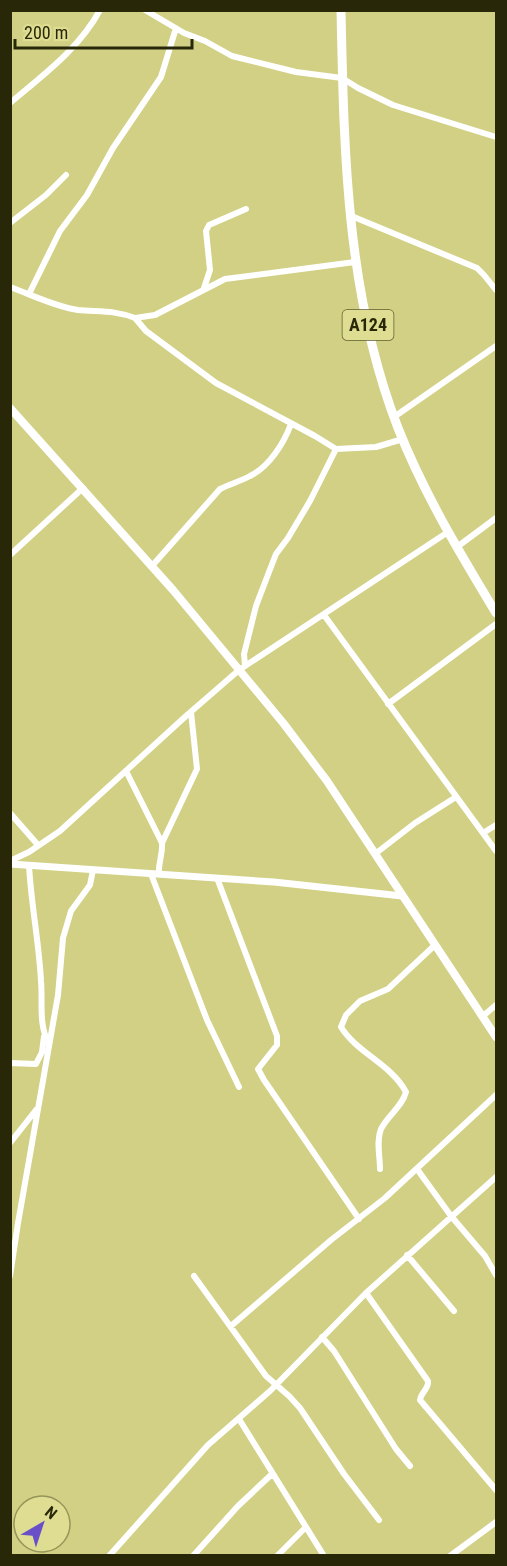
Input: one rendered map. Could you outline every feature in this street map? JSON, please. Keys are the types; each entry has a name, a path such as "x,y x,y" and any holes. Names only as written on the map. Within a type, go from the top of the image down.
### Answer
{"highway":[{"name":"A124","path":"341,10 345,167 349,215 355,262 371,338 403,440 437,514 496,613"}],"main road":[{"path":"10,408 84,488 242,668 327,781 496,1037"}],"street":[{"path":"10,103 49,73 87,32 100,10"},
{"path":"145,10 232,56 296,72 342,78 393,105 496,137"},
{"path":"162,19 166,10"},
{"path":"29,294 60,231 87,195 113,148 161,76 176,28"},
{"path":"10,223 46,195 66,175"},
{"path":"204,289 210,270 207,228 211,223 246,209"},
{"path":"349,215 477,268 496,290"},
{"path":"10,287 64,307 79,310 109,310 135,318 155,315 225,279 355,262"},
{"path":"135,318 146,331 216,383 336,449 376,447 403,440"},
{"path":"394,417 496,346"},
{"path":"152,567 220,489 233,485 240,479 250,477 268,462 291,424"},
{"path":"242,668 256,606 272,563 310,501 336,449"},
{"path":"10,555 84,488"},
{"path":"457,547 496,518"},
{"path":"10,862 60,831 242,668 448,532"},
{"path":"324,615 496,851"},
{"path":"388,704 496,624"},
{"path":"162,843 197,769 191,712"},
{"path":"126,771 162,843 163,854 155,874 207,1020 239,1087"},
{"path":"375,854 415,823 456,797"},
{"path":"10,813 38,845"},
{"path":"483,833 496,825"},
{"path":"10,862 29,866 217,878 402,896"},
{"path":"29,866 30,896 41,982 41,1023 49,1045"},
{"path":"10,1276 58,995 66,923 71,910 90,885 93,870"},
{"path":"217,878 277,1036 277,1045 258,1069 359,1219"},
{"path":"380,1169 378,1140 382,1128 403,1100 406,1092 389,1071 347,1037 341,1027 346,1015 360,1001 388,989 435,945"},
{"path":"483,1016 496,1005"},
{"path":"10,1063 36,1064 42,1052 44,1035"},
{"path":"231,1326 331,1240 373,1209 496,1095"},
{"path":"10,1143 38,1108"},
{"path":"417,1168 496,1275"},
{"path":"109,1556 194,1460 276,1385 366,1293 496,1177"},
{"path":"407,1255 454,1311"},
{"path":"194,1276 266,1376 300,1408 344,1474 380,1520"},
{"path":"366,1293 428,1381 428,1387 420,1396 423,1403 496,1490"},
{"path":"322,1338 334,1351 410,1466"},
{"path":"239,1419 324,1556"},
{"path":"193,1556 238,1506 272,1474"},
{"path":"450,1556 496,1522"},
{"path":"277,1556 305,1528"}]}
